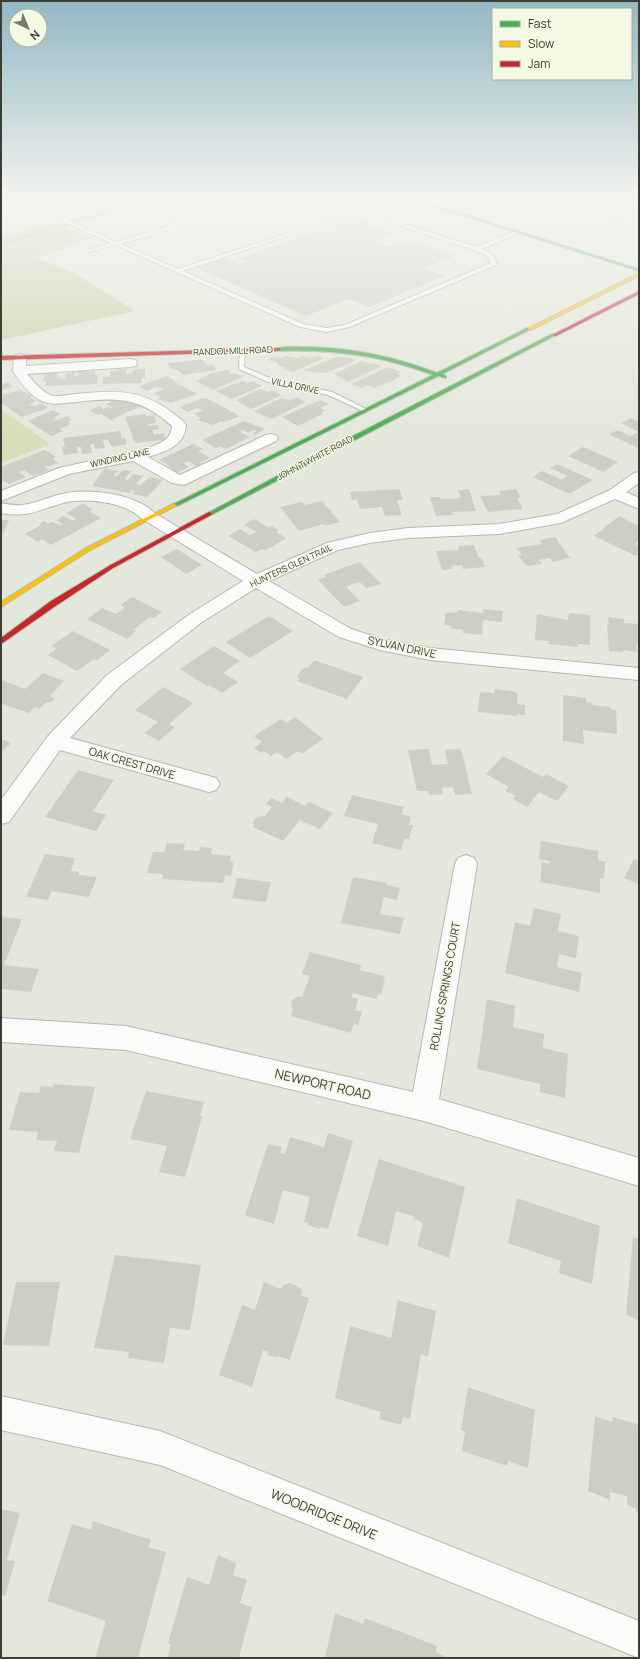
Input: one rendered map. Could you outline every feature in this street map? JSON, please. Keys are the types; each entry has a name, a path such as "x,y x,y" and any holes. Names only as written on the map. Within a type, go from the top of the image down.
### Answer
{"street":[{"name":"JOHN T WHITE ROAD","path":"1,604 88,549 628,279"},
{"name":"JOHN T WHITE ROAD","path":"1,642 54,603 112,567 328,451 639,292"},
{"name":"RANDOL MILL ROAD","path":"1,358 19,364 293,348 355,351 373,354 436,374 459,384"},
{"path":"19,364 41,368 131,363"},
{"name":"WINDING LANE","path":"1,496 64,471 135,456 155,450 174,441 179,433 179,425 157,407 141,399 130,396 48,399 29,385 19,364"},
{"path":"135,456 177,480 184,480 271,438"},
{"name":"HUNTERS GLEN TRAIL","path":"1,816 55,741 114,680 196,618 255,581 333,546 370,538 408,533 500,529 561,518 615,493 639,476"},
{"path":"615,493 639,504"},
{"name":"SYLVAN DRIVE","path":"1,508 14,512 28,510 62,498 80,495 126,502 134,505 176,533 332,626 380,644 430,654 639,674"},
{"name":"OAK CREST DRIVE","path":"55,741 209,784"},
{"name":"ROLLING SPRINGS COURT","path":"424,1108 466,864"},
{"name":"NEWPORT ROAD","path":"1,1030 126,1038 424,1108 639,1172"},
{"name":"WOODRIDGE DRIVE","path":"1,1413 160,1448 639,1640"}],"lane":[{"path":"196,279 302,326 327,330 347,326 457,279"},
{"name":"VILLA DRIVE","path":"242,350 241,368 270,381 330,393 365,410"}],"green space":[{"path":"1,279 84,279 135,311 1,340"},
{"path":"1,409 50,444 1,463"}],"building":[{"path":"223,279 437,279 369,307 349,299 306,316"},
{"path":"285,356 298,358 303,356 309,358 318,356 322,357 322,359 293,372 284,368 286,367 278,365 278,363 268,360 272,357 281,358"},
{"path":"336,357 351,358 355,361 325,373 315,373 304,370"},
{"path":"203,360 206,365 212,364 216,370 183,375 177,370 171,369 168,363"},
{"path":"362,361 382,366 348,382 334,374"},
{"path":"388,367 401,372 398,374 401,376 374,388 367,385 361,388 352,384"},
{"path":"118,369 127,369 126,374 133,373 133,370 145,369 145,378 142,378 141,383 103,384 103,377 110,377 110,371 117,371"},
{"path":"87,370 87,372 95,371 95,375 99,375 97,384 45,386 46,381 43,381 45,373 58,372 57,377 61,376 60,379 65,379 66,373 75,372 74,376 78,376 79,373 76,373 77,371"},
{"path":"226,370 230,371 229,373 231,374 234,373 243,377 213,390 196,381 212,373"},
{"path":"167,376 175,381 173,381 197,394 171,403 157,399 161,397 154,393 164,389 155,387 147,391 139,386"},
{"path":"241,381 247,382 246,384 253,381 262,386 232,399 216,391 236,383 238,384"},
{"path":"8,382 13,387 1,390 1,385"},
{"path":"261,389 268,392 272,390 282,395 251,409 236,400"},
{"path":"20,390 34,396 30,397 36,401 28,405 35,406 42,403 48,408 22,417 1,403 1,395"},
{"path":"296,397 306,402 271,419 254,411 281,398 290,400"},
{"path":"119,398 129,403 132,401 141,406 111,420 102,414 98,415 90,411 99,406 104,409 108,407 111,409 112,407 106,404"},
{"path":"203,398 208,399 240,416 213,425 198,420 201,418 194,414 203,410 196,408 188,412 179,407"},
{"path":"320,400 329,404 320,408 325,411 321,413 323,414 298,426 282,417"},
{"path":"53,410 60,414 54,417 57,418 53,419 56,421 67,416 72,420 67,422 71,424 60,429 63,431 51,436 28,421"},
{"path":"146,414 146,416 155,415 156,423 148,424 148,426 158,425 159,429 152,430 154,435 164,433 165,440 135,443 125,417"},
{"path":"631,418 639,422 639,432 621,423"},
{"path":"244,421 265,429 255,435 253,433 256,431 254,430 248,433 243,430 240,432 250,437 226,449 220,446 216,448 202,440"},
{"path":"618,430 630,436 639,432 639,448 609,434"},
{"path":"120,431 122,439 125,438 127,444 112,447 108,440 103,440 105,448 95,449 94,444 90,444 92,453 82,454 81,447 77,447 78,453 64,455 62,447 65,447 63,438"},
{"path":"193,444 203,449 198,451 210,458 200,462 202,464 197,466 188,461 183,463 189,467 177,473 168,467 170,466 159,460"},
{"path":"583,447 618,462 603,472 568,456"},
{"path":"45,450 56,457 53,459 59,463 45,467 49,470 33,476 24,470 19,472 26,477 9,484 1,479 3,476 1,475 1,467"},
{"path":"557,464 593,480 571,493 567,493 533,477 542,471 562,480 567,476 550,468"},
{"path":"105,468 118,471 113,476 117,476 123,470 132,471 124,479 128,480 133,474 143,476 136,484 140,485 150,477 163,480 147,497 132,494 135,491 132,490 130,493 92,486"},
{"path":"399,489 403,499 397,501 402,515 385,516 382,507 360,509 357,499 352,500 350,492"},
{"path":"469,489 476,511 452,512 453,515 436,516 430,497 440,497 441,499 461,498 458,490"},
{"path":"516,489 521,498 517,498 523,509 488,512 480,496 501,495 499,491"},
{"path":"322,501 340,522 325,526 324,524 299,531 280,507 301,502 305,505"},
{"path":"82,504 93,510 89,511 101,518 51,545 42,539 38,542 25,534 41,525 39,524 44,521 48,524 52,522 61,525 63,524 56,520 64,516 72,521 76,519 66,513"},
{"path":"619,516 639,526 639,541 635,544 639,546 639,554 636,556 594,536"},
{"path":"254,519 269,528 272,526 278,530 276,532 286,538 272,547 256,552 228,536 240,529 250,535 257,532 244,525"},
{"path":"1,520 9,520 1,538"},
{"path":"555,537 570,558 552,562 550,558 539,560 542,564 526,566 518,555 522,555 517,548 542,544 539,540"},
{"path":"474,545 478,557 481,557 485,567 463,569 462,565 451,566 452,569 442,570 436,551 459,550 458,546"},
{"path":"177,549 202,565 186,574 161,557"},
{"path":"360,562 381,584 366,588 358,582 348,586 347,588 360,601 344,607 318,580 326,577 324,575"},
{"path":"132,597 162,612 154,618 150,617 133,630 136,631 127,639 87,619 102,608 116,614 125,608 121,605"},
{"path":"483,609 503,611 502,622 483,620 482,635 463,633 463,630 450,628 451,626 444,625 446,613 458,612 458,610 483,613"},
{"path":"569,613 590,615 590,645 578,644 578,647 548,644 549,641 535,640 537,614 568,620"},
{"path":"269,616 293,631 250,658 226,642"},
{"path":"608,617 624,619 624,623 639,624 639,645 636,644 637,652 623,650 623,652 609,651 607,625 609,625"},
{"path":"73,631 110,650 96,661 94,659 77,671 48,655 56,649 51,646"},
{"path":"214,646 240,661 223,673 238,682 222,693 209,685 207,686 180,669"},
{"path":"314,660 363,677 347,699 297,681 300,678 296,677 305,667 308,668"},
{"path":"43,673 64,681 50,696 55,699 50,703 47,702 39,709 35,707 29,713 1,704 2,680 25,689"},
{"path":"163,687 193,703 169,724 175,727 159,741 144,733 158,722 135,710"},
{"path":"495,689 516,692 515,693 518,694 517,704 525,705 525,715 517,714 517,716 478,712 480,692 494,693"},
{"path":"563,695 586,698 586,702 592,703 592,705 610,707 610,709 616,710 617,734 583,730 584,744 563,741"},
{"path":"295,717 323,739 302,754 298,751 286,759 278,752 271,756 264,751 261,753 254,748 262,742 254,736 281,719 286,723"},
{"path":"1,739 11,743 1,753"},
{"path":"429,749 432,765 448,764 445,750 461,749 472,794 455,795 453,787 442,788 443,794 429,795 428,791 417,791 408,750"},
{"path":"503,756 543,777 546,774 569,786 557,801 539,792 527,807 513,799 516,796 505,791 509,787 486,774"},
{"path":"78,770 114,780 93,811 106,815 96,831 45,817"},
{"path":"352,795 404,807 401,814 411,817 409,825 413,825 409,839 405,838 401,850 372,843 378,824 344,816"},
{"path":"287,797 305,806 309,802 333,813 320,829 300,820 283,841 253,827 255,825 252,823 257,817 259,818 261,815 264,817 272,807 266,804 271,798 282,803"},
{"path":"541,841 598,851 598,860 605,862 604,878 600,878 600,893 540,882 542,862 549,864 550,861 539,859"},
{"path":"167,843 185,844 183,850 199,851 200,847 212,848 211,854 231,856 230,861 234,861 231,876 225,875 223,883 162,879 163,874 147,873 153,852 164,852"},
{"path":"45,854 75,858 71,871 79,872 78,875 97,877 89,897 52,891 48,900 26,897"},
{"path":"634,859 639,861 639,884 624,878"},
{"path":"353,877 387,883 387,885 400,888 397,900 384,897 380,914 404,918 400,934 341,923"},
{"path":"237,878 271,882 266,902 232,898"},
{"path":"534,908 561,914 558,931 579,936 576,958 559,954 557,967 582,973 579,992 505,973 515,922 530,926"},
{"path":"1,917 22,919 4,965 39,969 31,992 1,989"},
{"path":"310,952 361,965 360,970 384,976 383,980 385,980 381,995 378,994 377,999 353,993 351,997 358,999 355,1010 362,1012 358,1025 354,1024 351,1033 291,1016 293,1010 291,1006 292,1000 298,996 302,997 310,976 302,974"},
{"path":"487,999 515,1006 513,1027 544,1034 543,1048 568,1054 565,1098 540,1092 540,1084 477,1069"},
{"path":"54,1084 95,1087 79,1153 54,1151 57,1141 36,1140 38,1132 9,1130 20,1092 39,1093 41,1086 53,1087"},
{"path":"146,1091 204,1102 200,1116 202,1117 185,1177 159,1172 167,1146 130,1139"},
{"path":"328,1133 353,1141 328,1229 321,1227 320,1229 304,1222 310,1197 283,1190 274,1224 245,1215 268,1144 282,1147 280,1153 285,1154 290,1137 324,1147"},
{"path":"379,1159 465,1187 449,1258 417,1246 423,1223 414,1219 415,1217 396,1211 388,1246 357,1236"},
{"path":"517,1198 600,1226 592,1284 559,1273 561,1261 508,1243"},
{"path":"633,1237 639,1239 639,1320 626,1315"},
{"path":"115,1255 201,1265 190,1330 170,1328 164,1363 128,1358 129,1352 94,1348"},
{"path":"16,1282 60,1282 49,1346 3,1345"},
{"path":"264,1282 281,1289 283,1285 289,1283 302,1290 301,1296 309,1298 290,1360 267,1355 268,1352 263,1350 252,1387 219,1375 242,1305 255,1310"},
{"path":"398,1300 436,1311 428,1357 421,1354 410,1419 403,1417 401,1425 379,1419 381,1412 335,1398 350,1326 391,1338"},
{"path":"468,1387 535,1410 528,1468 508,1461 507,1466 462,1451 465,1432 461,1430"},
{"path":"595,1416 612,1422 613,1417 639,1425 639,1512 635,1511 637,1509 627,1505 627,1496 610,1492 610,1500 588,1491"},
{"path":"1,1509 20,1513 7,1560 15,1561 5,1596 1,1595"},
{"path":"93,1521 151,1540 148,1547 166,1552 138,1658 95,1658 106,1621 47,1601 72,1524 91,1530"},
{"path":"218,1555 236,1563 233,1575 247,1580 240,1603 252,1607 239,1658 167,1658 171,1644 168,1643 187,1577 209,1585"},
{"path":"335,1613 363,1624 365,1618 437,1646 436,1652 449,1658 325,1658"}],"traffic: fast":[{"path":"175,505 529,329"},
{"path":"209,514 554,335"},
{"path":"278,349 301,348 342,350 362,353 402,362 444,377"}],"traffic: slow":[{"path":"529,329 628,279"},
{"path":"1,605 88,549 175,505"}],"traffic: jam":[{"path":"554,335 639,292"},
{"path":"1,358 278,349"},
{"path":"1,642 54,603 111,567 209,514"}]}
